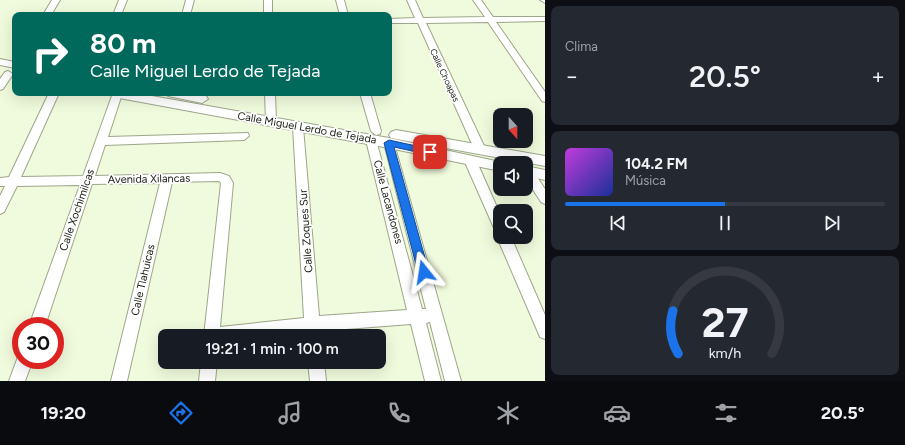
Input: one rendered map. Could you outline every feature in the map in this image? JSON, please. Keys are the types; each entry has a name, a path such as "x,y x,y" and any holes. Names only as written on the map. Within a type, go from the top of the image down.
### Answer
{"street":[{"path":"49,12 56,0"},
{"path":"117,12 123,0"},
{"path":"187,12 190,0"},
{"path":"268,0 268,12"},
{"path":"340,0 343,12"},
{"name":"Calle Choapas","path":"411,0 480,150"},
{"path":"477,0 545,99"},
{"path":"392,21 545,19"},
{"path":"0,62 9,72 0,87"},
{"path":"0,209 53,96"},
{"name":"Calle Xochimilcas","path":"40,317 115,96"},
{"name":"Calle Miguel Lerdo de Tejada","path":"135,96 271,117 373,135 389,143 493,165"},
{"name":"Calle Miguel Lerdo de Tejada","path":"184,96 271,117 298,127 373,135 480,150 545,162"},
{"path":"270,96 271,117"},
{"name":"Calle Lacandones","path":"366,96 373,135 433,381"},
{"name":"Calle Zoques Sur","path":"298,127 312,329"},
{"path":"101,141 244,136"},
{"name":"Calle Lacandones","path":"389,143 453,381"},
{"path":"470,160 493,212"},
{"path":"533,172 545,175"},
{"name":"Avenida Xilancas","path":"0,182 167,180 220,177 225,179 227,183 213,329"},
{"name":"Calle Tlahuicas","path":"119,381 167,180"},
{"path":"533,180 545,199"},
{"path":"507,244 545,332"},
{"path":"320,329 435,315"},
{"path":"18,381 22,369"},
{"path":"207,381 208,369"},
{"path":"317,369 318,381"}],"route":[{"path":"424,272 389,143 430,152"}]}
